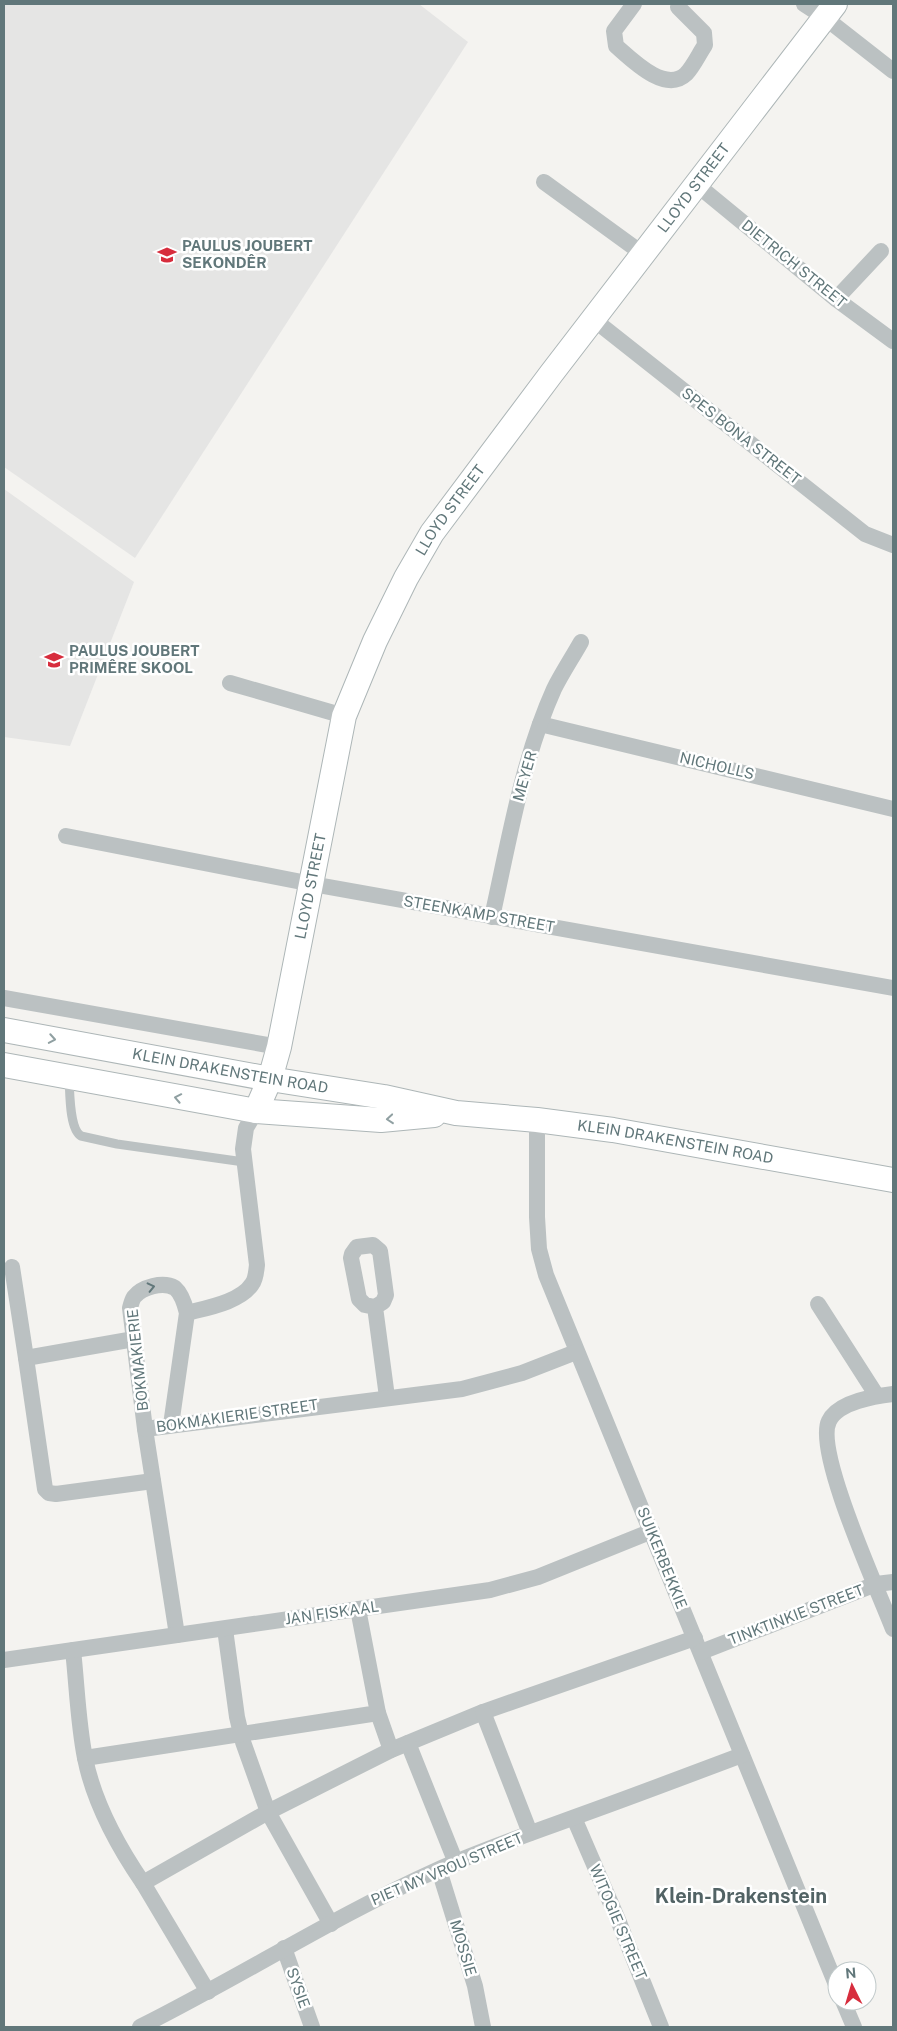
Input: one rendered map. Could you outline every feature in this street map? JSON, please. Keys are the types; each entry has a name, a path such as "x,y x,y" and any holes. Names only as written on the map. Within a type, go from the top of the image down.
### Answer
{"main road":[{"name":"LLOYD STREET","path":"256,1111 270,1079 279,1047 344,716 375,641 397,596 432,533 830,10"},
{"name":"KLEIN DRAKENSTEIN ROAD","path":"4,1030 270,1079 384,1097 456,1113 537,1120 613,1130 893,1180"},
{"name":"KLEIN DRAKENSTEIN ROAD","path":"4,1065 256,1111 381,1120 456,1113"}],"street":[{"path":"634,4 614,31 616,46 636,63 661,80 670,81 685,75 705,44 704,33 678,5"},
{"path":"804,4 830,10 893,71"},
{"path":"544,182 643,254"},
{"name":"DIETRICH STREET","path":"696,184 836,299 893,342"},
{"path":"836,299 881,251"},
{"name":"SPES BONA STREET","path":"593,319 865,534 893,545"},
{"name":"MEYER","path":"492,917 520,793 540,724 555,688 581,642"},
{"path":"230,683 344,716"},
{"name":"NICHOLLS","path":"540,724 893,809"},
{"name":"STEENKAMP STREET","path":"66,836 312,884 893,988"},
{"path":"4,998 279,1047"},
{"path":"187,1313 224,1303 242,1294 251,1286 255,1278 257,1265 243,1149 246,1128 256,1111"},
{"name":"SUIKERBEKKIE","path":"537,1120 537,1217 539,1249 546,1275 827,1962"},
{"path":"12,1267 45,1489 49,1493 56,1494 153,1482"},
{"name":"BOKMAKIERIE","path":"145,1429 130,1308 133,1298 142,1290 153,1286 174,1288 184,1301 187,1313 171,1425"},
{"path":"818,1304 885,1395 855,1402 836,1411 825,1429 826,1445 845,1510 893,1629"},
{"path":"375,1307 388,1396"},
{"path":"26,1358 134,1339"},
{"name":"BOKMAKIERIE STREET","path":"177,1635 145,1429 388,1396 462,1388 522,1373 576,1352"},
{"name":"JAN FISKAAL","path":"4,1660 490,1590 538,1578 652,1531"},
{"name":"TINKTINKIE STREET","path":"143,1883 268,1812 408,1742 483,1712 698,1645 876,1584 893,1582"},
{"path":"358,1609 378,1713 390,1750"},
{"path":"225,1629 230,1677 240,1733 268,1812 331,1924"},
{"path":"73,1650 85,1758 102,1812 122,1853 143,1883 208,1992"},
{"path":"483,1712 530,1833"},
{"path":"85,1758 378,1713"},
{"path":"408,1742 456,1863"},
{"name":"PIET MY VROU STREET","path":"140,2027 208,1992 284,1948 372,1901 439,1870 530,1833 742,1756"},
{"name":"WITOGIE STREET","path":"574,1818 618,1920 660,2027"},
{"name":"MOSSIE","path":"439,1870 475,1986 483,2027"},
{"name":"SYSIE","path":"284,1948 312,2027"},
{"path":"847,2011 854,2027"}],"lane":[{"path":"69,1077 73,1127 78,1135 117,1144 244,1162"}],"shaded area":[{"name":"PAULUS JOUBERT SEKONDÊR","path":"4,4 419,4 468,42 135,558 4,467"},
{"name":"PAULUS JOUBERT PRIMÊRE SKOOL","path":"4,489 134,582 70,746 4,737"}],"place":[{"name":"PAULUS JOUBERT SEKONDÊR","path":"167,255"},
{"name":"PAULUS JOUBERT PRIMÊRE SKOOL","path":"54,660"}],"district":[{"name":"Klein-Drakenstein","path":"741,1896"}]}
